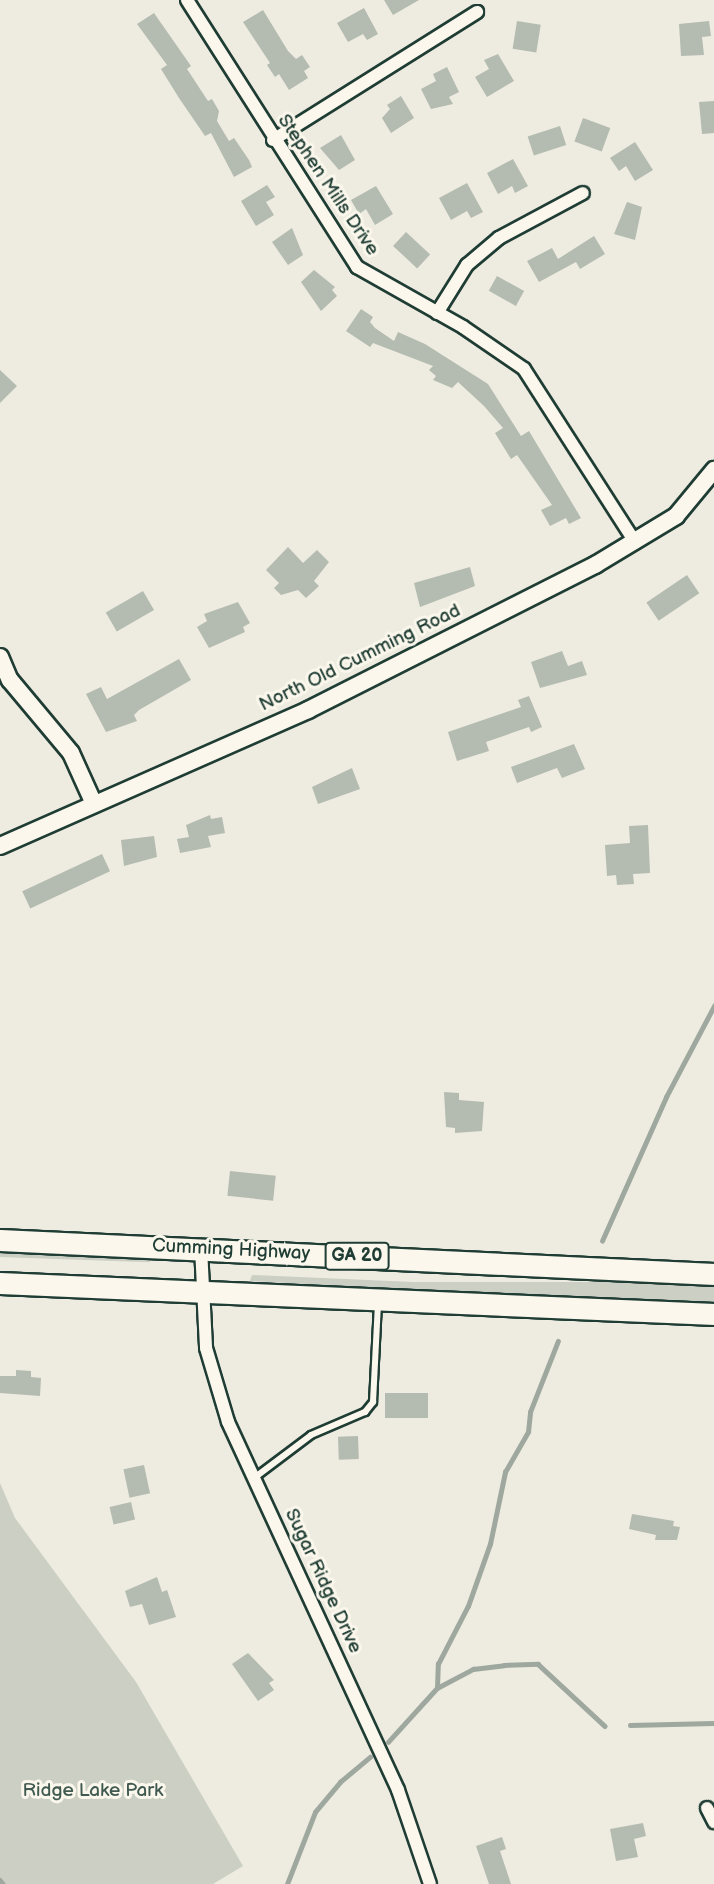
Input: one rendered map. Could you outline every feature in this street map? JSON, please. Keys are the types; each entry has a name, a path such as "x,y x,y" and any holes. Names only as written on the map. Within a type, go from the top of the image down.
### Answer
{"highway":[{"name":"Cumming Highway","path":"0,1240 714,1274"},
{"name":"GA 20","path":"0,1283 714,1314"}],"street":[{"name":"Stephen Mills Drive","path":"187,0 273,140 357,267 437,313 524,369 635,542"},
{"path":"273,140 477,12"},
{"path":"437,313 467,265 488,247 583,193"},
{"name":"North Old Cumming Road","path":"0,846 308,710 635,542 676,516 714,470"},
{"path":"0,657 10,680 71,753 94,804"},
{"name":"Sugar Ridge Drive","path":"201,1248 206,1348 216,1387 254,1478 398,1790 430,1884"},
{"path":"707,1808 714,1822"}],"lane":[{"path":"254,1478 310,1434 365,1412 373,1402 379,1298"}],"green space":[{"path":"0,1249 150,1254 150,1262 0,1257"},
{"path":"252,1275 413,1282 714,1282 714,1306 250,1281"},
{"name":"Ridge Lake Park","path":"0,1483 15,1518 136,1682 243,1866 213,1884 0,1884"}],"building":[{"path":"384,0 419,0 393,15"},
{"path":"364,8 378,34 367,40 363,34 348,42 337,23"},
{"path":"263,10 288,51 296,59 302,55 310,67 304,71 308,78 289,90 279,74 275,77 267,65 270,63 243,22"},
{"path":"154,13 191,66 187,69 208,101 212,99 219,111 217,121 229,141 234,138 252,167 234,177 211,133 205,136 179,98 161,69 167,65 137,24"},
{"path":"517,21 541,25 536,52 513,49"},
{"path":"709,21 711,36 702,37 704,55 681,56 679,24"},
{"path":"498,54 514,81 487,97 475,77 489,69 484,60"},
{"path":"447,67 459,92 449,97 453,104 431,109 421,89 436,81 433,74"},
{"path":"401,96 414,118 391,133 382,118 390,109 387,105"},
{"path":"714,101 714,133 702,134 699,102"},
{"path":"583,118 610,128 602,151 574,141"},
{"path":"560,126 566,145 534,156 528,137"},
{"path":"341,135 355,160 339,170 320,148"},
{"path":"635,142 653,170 635,181 626,166 619,171 610,158"},
{"path":"513,159 528,186 515,193 512,186 498,194 487,173"},
{"path":"467,183 483,212 471,218 467,211 451,220 439,198"},
{"path":"267,185 275,197 266,202 274,215 256,226 241,201"},
{"path":"376,186 393,214 375,225 366,209 359,214 351,200"},
{"path":"627,202 642,207 635,240 614,234"},
{"path":"292,228 303,255 288,265 272,242"},
{"path":"406,232 430,255 417,268 393,246"},
{"path":"594,236 605,254 580,269 576,262 539,282 527,261 552,248 558,259"},
{"path":"314,270 335,287 332,290 337,296 321,311 301,282"},
{"path":"497,276 524,291 516,306 489,291"},
{"path":"361,309 373,317 370,322 375,328 394,341 398,332 425,344 488,384 521,436 529,431 581,518 569,524 566,518 550,526 541,510 552,505 517,455 511,459 495,433 503,428 484,406 458,382 452,388 433,380 436,376 429,370 433,366 373,343 370,347 346,331"},
{"path":"0,370 17,386 0,403"},
{"path":"288,547 303,563 317,550 329,562 314,581 319,586 306,598 298,590 281,595 274,588 279,583 266,570"},
{"path":"470,567 475,586 420,607 414,583"},
{"path":"687,575 699,593 659,621 646,602"},
{"path":"143,591 154,610 117,632 106,612"},
{"path":"238,602 250,623 243,627 245,632 209,648 197,627 207,621 204,614"},
{"path":"562,651 568,666 582,661 587,675 540,688 531,662"},
{"path":"179,659 191,680 139,710 134,715 137,721 106,732 86,694 101,687 107,699"},
{"path":"529,696 542,727 531,732 529,727 486,742 489,751 457,761 448,732 521,707 518,700"},
{"path":"574,744 585,769 562,778 557,768 517,783 511,767"},
{"path":"352,768 360,789 318,804 312,787"},
{"path":"210,815 211,819 222,817 225,833 208,836 211,847 180,853 177,839 189,837 186,825"},
{"path":"648,825 650,873 633,874 634,884 617,885 616,875 607,876 605,845 630,843 629,826"},
{"path":"154,836 157,857 124,866 121,840"},
{"path":"102,854 110,871 30,908 22,891"},
{"path":"444,1092 459,1093 459,1100 484,1102 482,1131 455,1133 455,1128 446,1127"},
{"path":"230,1171 276,1176 273,1201 227,1196"},
{"path":"16,1370 31,1371 31,1377 41,1378 40,1396 0,1393 0,1376 16,1376"},
{"path":"385,1393 428,1393 428,1418 385,1418"},
{"path":"358,1436 359,1459 339,1460 338,1437"},
{"path":"144,1465 150,1493 129,1498 123,1469"},
{"path":"131,1502 135,1520 114,1524 110,1507"},
{"path":"632,1514 674,1521 673,1526 680,1527 677,1540 655,1540 656,1535 629,1529"},
{"path":"157,1577 162,1592 167,1590 176,1617 149,1625 142,1604 130,1607 125,1591"},
{"path":"248,1653 274,1680 269,1683 274,1690 258,1701 232,1664"},
{"path":"643,1823 646,1836 634,1839 638,1857 616,1861 610,1829"},
{"path":"502,1837 506,1849 500,1851 511,1884 489,1884 476,1846"}],"waterway":[{"path":"602,1241 666,1097 714,1006"},
{"path":"437,1688 438,1664 468,1606 490,1544 505,1472 528,1432 530,1412 558,1341"},
{"path":"388,1742 437,1688 473,1669 504,1665 538,1664 605,1726"},
{"path":"630,1725 714,1723"},
{"path":"287,1884 315,1812 340,1782 370,1757"},
{"path":"0,1880 3,1884"}]}
